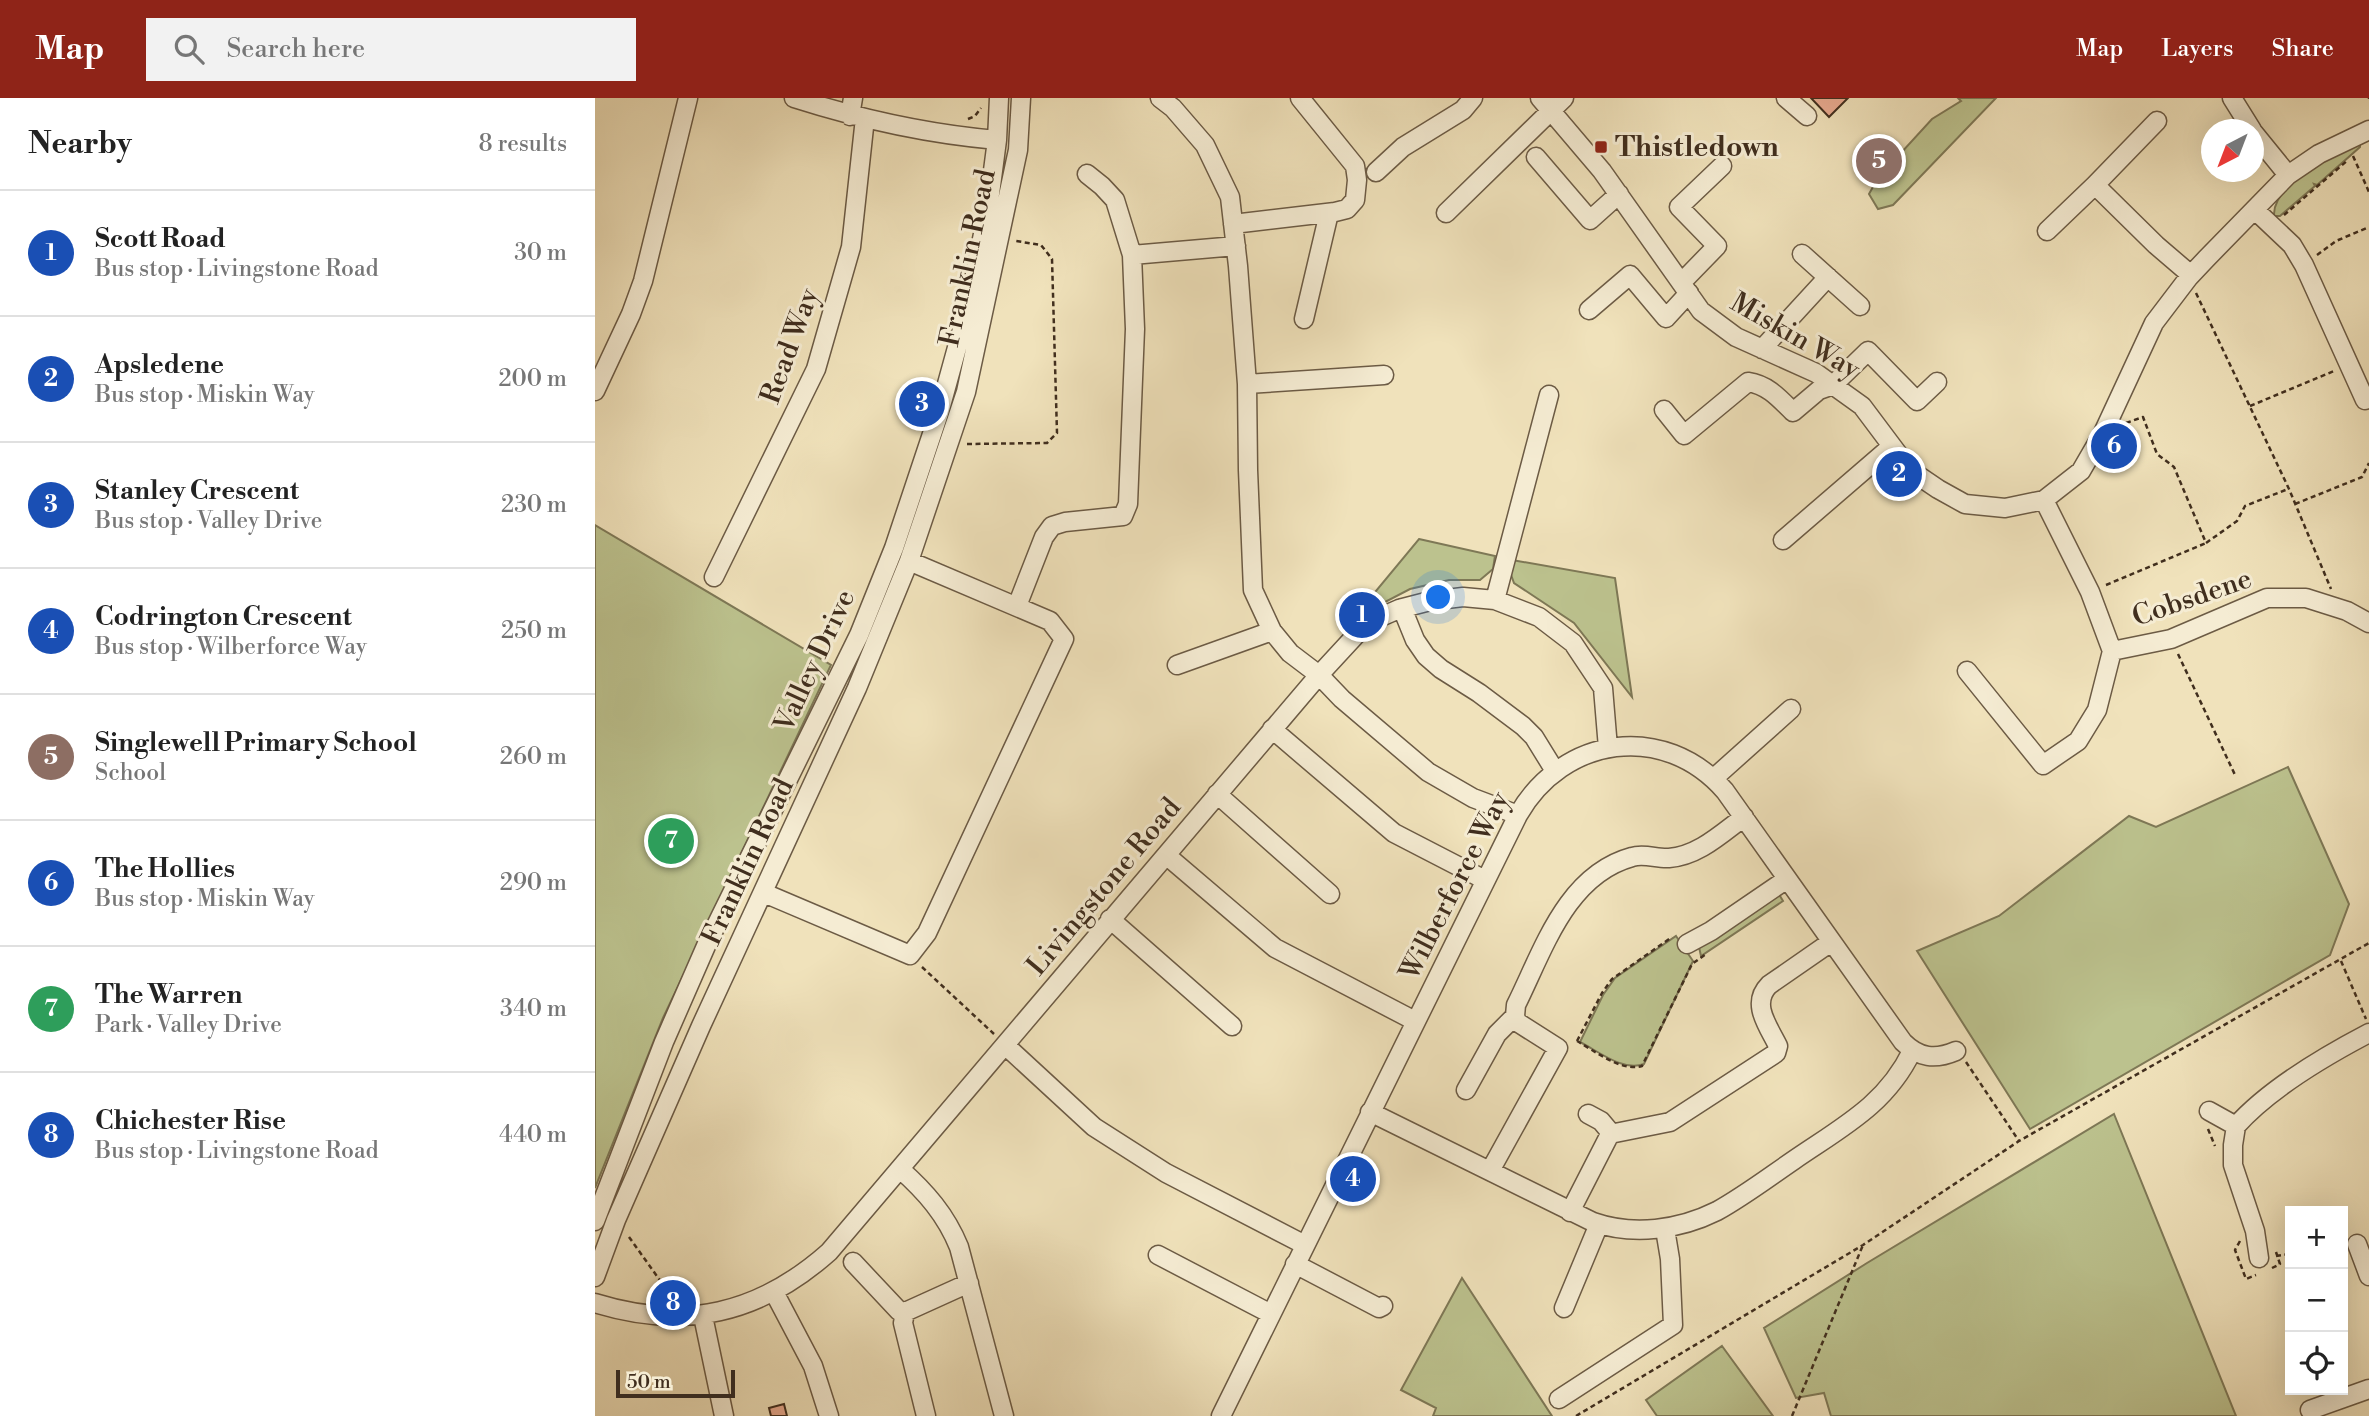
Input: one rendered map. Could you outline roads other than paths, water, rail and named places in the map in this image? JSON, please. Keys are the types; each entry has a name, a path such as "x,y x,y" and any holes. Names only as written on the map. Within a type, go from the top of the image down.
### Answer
{"street":[{"path":"595,391 631,314 643,281 688,98"},
{"path":"794,98 954,136 997,140"},
{"name":"Franklin Road","path":"595,1277 616,1220 701,1026 857,688 909,561 966,392 1018,150 1021,98"},
{"path":"1160,98 1173,108 1205,145 1230,197 1247,384 1253,590 1272,631 1290,653 1319,675 1342,699 1428,772 1473,798 1518,815"},
{"path":"1233,224 1329,213 1347,209 1355,200 1355,166 1300,98"},
{"path":"1376,172 1403,147 1462,110 1473,98"},
{"path":"1786,98 1807,116"},
{"path":"2232,98 2245,119"},
{"name":"Valley Drive","path":"595,1221 664,1042 706,946 859,635 894,548 939,413 969,304 988,209 997,140 991,101"},
{"path":"1446,213 1552,102"},
{"name":"Miskin Way","path":"1552,102 1701,311 1736,337 1816,373 1862,405 1910,470 1938,489 1965,504 2005,508 2044,500 2081,471 2109,419 2154,323 2190,276 2288,175 2319,154 2369,130"},
{"name":"Read Way","path":"714,577 816,369 851,247 856,111"},
{"path":"2047,231 2157,121"},
{"path":"2264,145 2288,175"},
{"path":"1536,157 1590,220 1619,194"},
{"path":"1589,310 1630,275 1666,318 1717,246 1679,207 1722,166"},
{"path":"1017,606 1044,537 1052,526 1065,522 1123,516 1128,504 1135,329 1132,255 1115,200 1087,174"},
{"path":"2095,185 2190,276"},
{"path":"2255,210 2292,245 2304,265 2365,400"},
{"path":"1304,319 1329,213"},
{"path":"1132,255 1236,246"},
{"path":"1802,254 1860,306"},
{"path":"1762,349 1828,277"},
{"path":"1664,410 1684,435 1748,382 1760,384 1771,391 1793,412 1819,390 1833,385 1868,351 1917,401 1937,382"},
{"path":"1247,384 1384,374"},
{"path":"1495,600 1549,396"},
{"path":"1783,540 1892,446"},
{"path":"1967,671 2043,765 2078,741 2097,710 2112,651 2090,592 2044,500"},
{"path":"764,893 910,955 927,933 1064,639 1050,621 909,561"},
{"name":"Livingstone Road","path":"595,1304 647,1316 703,1316 735,1309 774,1292 829,1252 1272,729 1367,623 1402,608 1463,597 1495,600 1539,617 1573,643 1603,688 1608,748"},
{"name":"Cobsdene","path":"2112,651 2171,639 2267,598 2306,598 2347,611 2369,623"},
{"path":"1402,608 1415,640 1426,656 1523,726 1534,737 1555,771"},
{"path":"1177,665 1272,631"},
{"path":"1714,778 1791,709"},
{"path":"1272,729 1394,833 1485,880"},
{"name":"Wilberforce Way","path":"1221,1416 1518,815 1534,791 1555,771 1576,758 1608,748 1631,746 1662,750 1692,762 1714,778 1912,1051"},
{"path":"1217,794 1330,894"},
{"path":"1490,1171 1557,1048 1517,1022 1516,1005 1577,891 1630,857 1671,858 1693,852 1744,817"},
{"path":"1165,855 1275,948 1416,1021"},
{"path":"1689,945 1787,879"},
{"path":"1111,919 1232,1026"},
{"path":"1570,1212 1611,1133 1669,1122 1774,1055 1778,1046 1762,1014 1760,1002 1763,992 1831,942"},
{"path":"1466,1090 1497,1034 1515,1016"},
{"path":"2261,1268 2255,1231 2233,1165 2237,1126 2252,1109 2369,1025"},
{"path":"1005,1045 1094,1127 1166,1173 1305,1245"},
{"path":"1370,1112 1599,1224 1640,1229 1665,1228 1696,1221 1721,1209 1856,1118 1887,1091 1912,1051 1934,1057 1956,1051"},
{"path":"2210,1111 2237,1126"},
{"path":"1588,1114 1601,1121 1611,1133"},
{"path":"900,1169 931,1199 951,1229 969,1283 1004,1416"},
{"path":"1565,1308 1599,1224"},
{"path":"1559,1399 1673,1325 1670,1259 1665,1228"},
{"path":"2357,1244 2369,1276"},
{"path":"1158,1255 1271,1314"},
{"path":"853,1262 893,1307 905,1312 969,1283"},
{"path":"1295,1264 1379,1308 1384,1306"},
{"path":"774,1292 813,1366 823,1390 829,1416"},
{"path":"905,1312 903,1323 926,1416"},
{"path":"703,1316 724,1416"},
{"path":"2311,1410 2369,1389"}],"place":[{"name":"Thistledown","path":"1601,147"},
{"name":"Singlewell Primary School","path":"1879,161"},
{"name":"Stanley Crescent","path":"922,404"},
{"name":"The Hollies","path":"2114,446"},
{"name":"Apsledene","path":"1899,474"},
{"name":"Scott Road","path":"1362,615"},
{"name":"The Warren","path":"671,841"},
{"name":"Codrington Crescent","path":"1353,1179"},
{"name":"Chichester Rise","path":"673,1303"}]}
